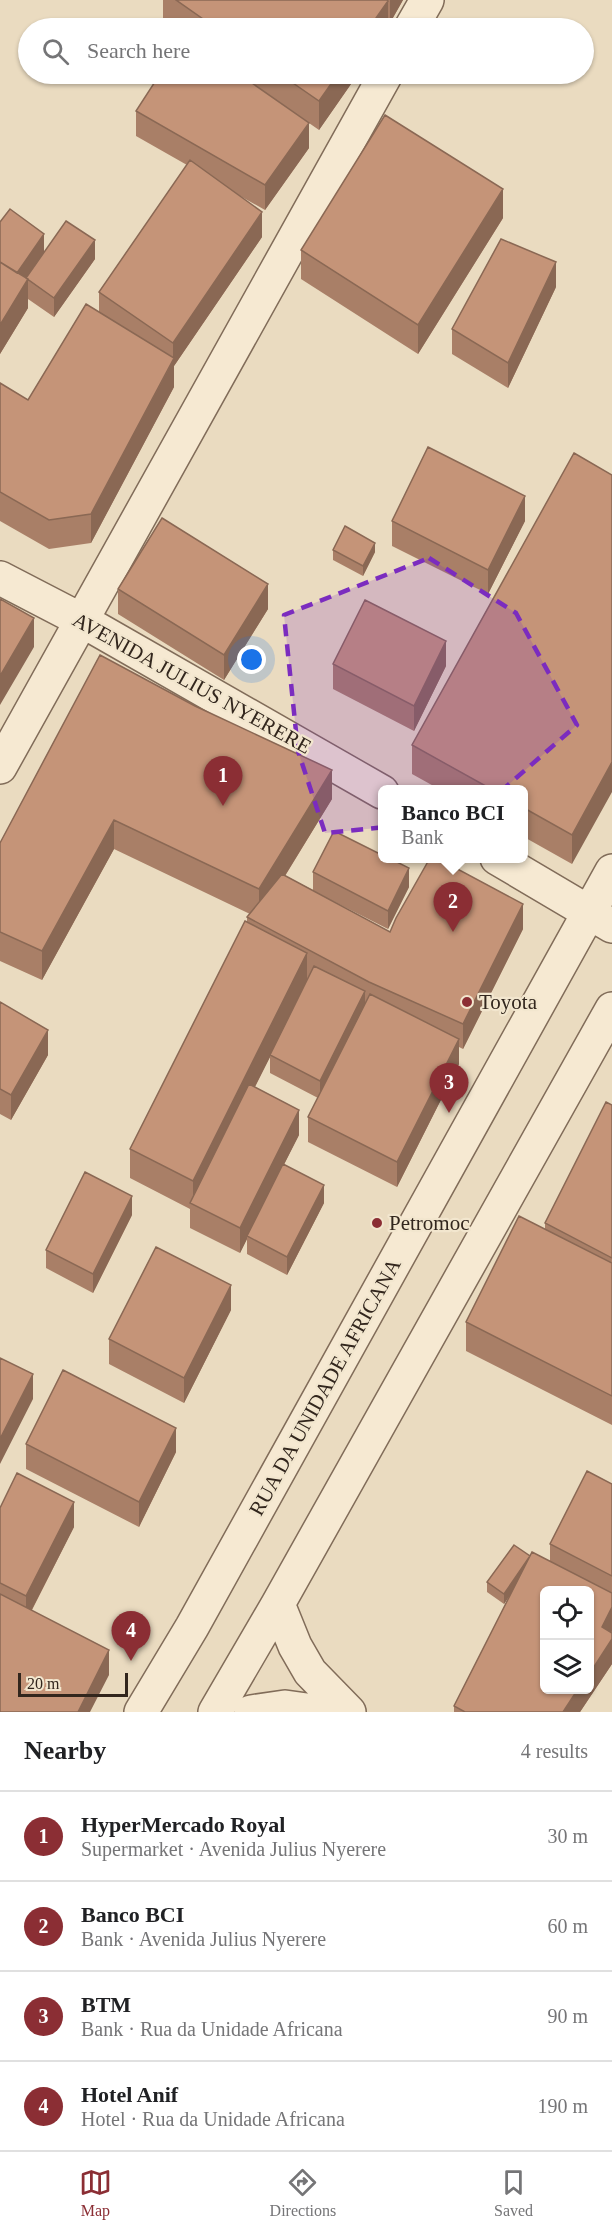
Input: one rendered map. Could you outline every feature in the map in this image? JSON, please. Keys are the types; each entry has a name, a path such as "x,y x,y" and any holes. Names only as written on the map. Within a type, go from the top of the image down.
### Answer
{"street":[{"path":"417,18 427,0"},
{"path":"0,767 380,84"},
{"name":"AVENIDA JULIUS NYERERE","path":"0,578 83,621 378,790"},
{"path":"505,863 600,919"},
{"name":"RUA DA UNIDADE AFRICANA","path":"141,1712 600,919 612,871"},
{"path":"215,1712 612,1009"},
{"path":"278,1604 295,1646 310,1672 349,1712"},
{"path":"251,1712 285,1707 321,1712"}],"highlighted area":[{"path":"429,558 516,613 577,725 469,819 325,833 298,751 284,615"}],"building":[{"path":"176,0 388,1 376,18 202,18"},
{"path":"154,84 253,84 309,123 265,185 136,111"},
{"path":"294,84 331,84 319,101"},
{"path":"385,115 503,189 418,325 301,250"},
{"path":"190,160 262,212 173,343 99,292"},
{"path":"10,209 44,234 17,273 0,262 0,222"},
{"path":"66,221 95,240 54,298 26,278"},
{"path":"501,239 556,262 508,363 452,329"},
{"path":"0,262 28,279 0,325"},
{"path":"86,304 174,358 91,514 49,520 0,492 0,383 28,400"},
{"path":"428,447 525,496 488,570 392,521"},
{"path":"574,453 612,475 612,762 572,835 528,810 528,785 484,785 412,745"},
{"path":"162,518 268,584 224,655 118,589"},
{"path":"345,526 375,543 363,566 333,550"},
{"path":"0,599 34,618 0,676"},
{"path":"365,600 446,641 414,706 333,664"},
{"path":"100,655 195,706 332,770 259,889 114,820 42,951 0,932 0,843"},
{"path":"334,831 378,853 378,863 399,863 409,868 388,911 313,872"},
{"path":"427,863 446,863 523,904 463,1024 369,982 247,917 282,874 390,932"},
{"path":"245,921 307,953 193,1181 130,1149"},
{"path":"314,966 365,991 320,1081 270,1055"},
{"path":"370,994 459,1039 397,1162 308,1117"},
{"path":"0,1002 48,1030 11,1095 0,1089"},
{"path":"249,1084 299,1110 240,1228 190,1203"},
{"path":"606,1102 612,1105 612,1258 545,1223"},
{"path":"283,1164 324,1185 287,1257 247,1236"},
{"path":"85,1172 132,1196 93,1274 46,1250"},
{"path":"519,1216 612,1263 612,1396 466,1322"},
{"path":"156,1247 231,1285 184,1378 109,1339"},
{"path":"0,1358 33,1374 0,1439"},
{"path":"63,1370 176,1428 139,1502 26,1444"},
{"path":"587,1471 612,1484 612,1576 550,1544"},
{"path":"17,1473 74,1502 26,1596 0,1583 0,1508"},
{"path":"514,1545 530,1556 504,1594 487,1582"},
{"path":"532,1552 612,1593 612,1607 602,1627 612,1633 612,1639 594,1667 594,1586 540,1586 540,1694 575,1694 563,1712 465,1712 454,1706"},
{"path":"0,1594 109,1650 78,1712 0,1712"}],"place":[{"name":"HyperMercado Royal","path":"223,806"},
{"name":"Banco BCI","path":"453,932"},
{"name":"Toyota","path":"467,1002"},
{"name":"BTM","path":"449,1113"},
{"name":"Petromoc","path":"377,1223"},
{"name":"Hotel Anif","path":"131,1661"}]}
